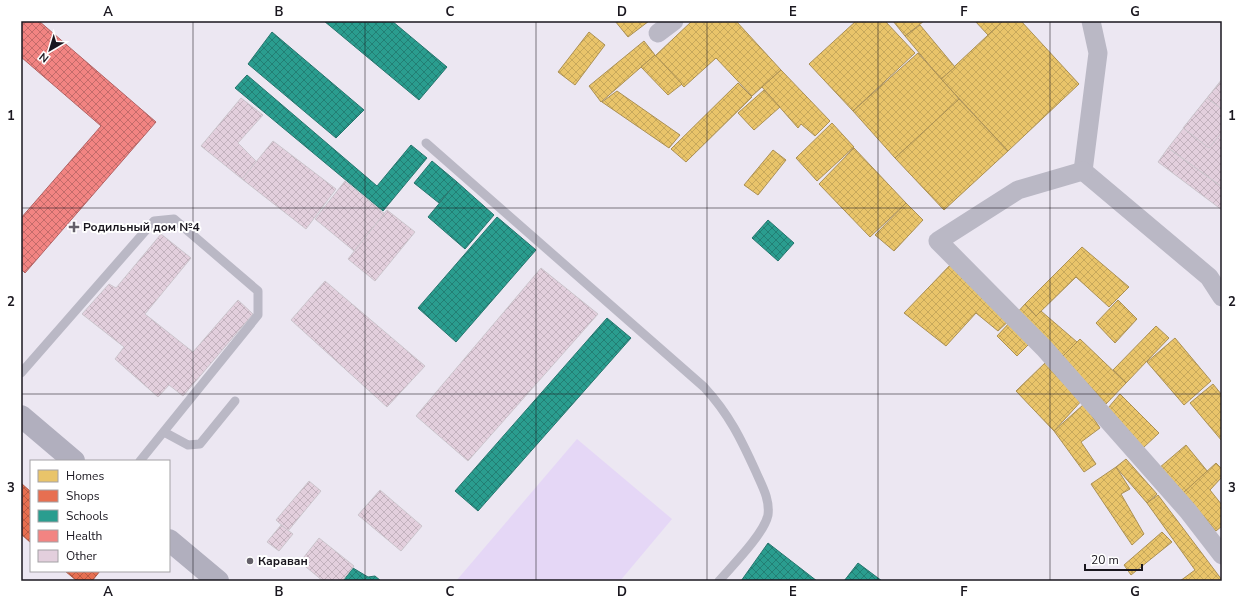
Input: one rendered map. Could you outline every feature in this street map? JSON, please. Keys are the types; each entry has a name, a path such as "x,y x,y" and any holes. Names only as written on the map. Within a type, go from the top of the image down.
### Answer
{"main road":[{"path":"21,416 73,460"},
{"path":"170,541 218,581"}],"street":[{"path":"658,33 674,21"},
{"path":"1083,171 1098,53 1091,21"},
{"path":"1083,171 1215,274 1222,297"},
{"path":"1083,171 1018,190 938,242 1044,348 1188,511 1222,555"}],"lane":[{"path":"426,143 717,400 739,434 768,500 768,516 760,532 719,581"},
{"path":"21,373 154,221 174,219 258,290 258,315 141,460"},
{"path":"164,432 188,445 200,444 235,401"}],"shaded area":[{"path":"577,439 672,519 620,581 456,581"}],"building: Homes":[{"path":"615,21 649,21 628,37"},
{"path":"692,21 736,21 781,70 752,96 716,58 684,87 655,56"},
{"path":"856,21 885,21 915,53 853,111 809,64"},
{"path":"893,21 924,21 905,36"},
{"path":"975,21 1005,21 988,35"},
{"path":"1003,21 1021,21 1079,84 1008,151 941,79"},
{"path":"920,25 955,67 941,79 905,36"},
{"path":"589,32 605,45 575,85 558,72"},
{"path":"644,41 655,55 601,102 589,86"},
{"path":"918,53 960,100 895,158 853,111"},
{"path":"655,55 682,84 668,95 641,67"},
{"path":"781,70 830,121 815,136 801,124 798,128 762,87"},
{"path":"738,83 752,97 686,162 671,149"},
{"path":"764,90 780,107 754,130 738,113"},
{"path":"617,91 680,135 669,148 602,102"},
{"path":"959,99 1008,151 944,210 895,158"},
{"path":"832,123 854,147 817,181 796,158"},
{"path":"854,148 906,203 870,237 819,184"},
{"path":"773,150 786,160 758,195 744,185"},
{"path":"906,203 923,220 894,251 875,235"},
{"path":"1082,247 1129,287 1109,307 1076,277 1036,316 1025,304"},
{"path":"954,261 1012,318 998,331 976,313 946,346 904,313"},
{"path":"1118,300 1137,319 1115,343 1096,323"},
{"path":"1025,304 1036,316 1041,311 1077,342 1061,358 1016,314"},
{"path":"1011,321 1032,341 1017,356 997,336"},
{"path":"1156,326 1169,338 1126,383 1113,370"},
{"path":"1175,338 1211,381 1184,405 1147,362"},
{"path":"1080,339 1126,383 1106,404 1062,357"},
{"path":"1047,361 1084,398 1054,431 1016,391"},
{"path":"1213,384 1222,395 1222,441 1190,403"},
{"path":"1120,394 1159,433 1143,448 1108,408"},
{"path":"1084,404 1100,428 1081,442 1096,464 1084,472 1054,431"},
{"path":"1186,445 1208,472 1182,494 1159,468"},
{"path":"1126,459 1157,494 1147,503 1116,467"},
{"path":"1216,463 1222,469 1222,477 1210,490 1222,505 1222,526 1216,531 1183,493"},
{"path":"1116,467 1130,489 1121,494 1144,534 1132,545 1091,484"},
{"path":"1158,495 1222,581 1180,581 1195,570 1147,503"},
{"path":"1162,532 1172,542 1131,575 1124,565"}],"building: Shops":[{"path":"21,483 30,491 30,542 21,534"},
{"path":"66,572 99,572 92,581 77,581"}],"building: Schools":[{"path":"324,21 392,21 447,67 419,100"},
{"path":"272,32 364,110 336,138 248,64"},
{"path":"247,75 377,186 411,145 427,158 383,211 235,88"},
{"path":"432,161 457,182 439,203 414,183"},
{"path":"457,182 494,215 465,249 428,217"},
{"path":"497,217 536,250 456,342 418,308"},
{"path":"768,220 794,243 778,261 752,238"},
{"path":"607,318 631,338 478,511 455,491"},
{"path":"768,543 817,581 741,581"},
{"path":"858,563 882,581 844,581"},
{"path":"353,568 368,577 375,576 381,581 343,581"}],"building: Health":[{"path":"21,21 39,21 156,122 25,273 21,269 21,218 101,126 21,57"}],"building: Other":[{"path":"1222,79 1222,187 1168,148"},
{"path":"1222,80 1222,110 1207,98"},
{"path":"241,98 263,115 238,143 258,163 242,179 201,146"},
{"path":"1207,98 1222,109 1222,132 1209,148 1183,128"},
{"path":"273,141 336,189 306,229 242,179"},
{"path":"1168,148 1222,187 1222,210 1158,162"},
{"path":"345,181 385,214 354,251 315,219"},
{"path":"387,210 415,232 375,281 348,259"},
{"path":"161,234 191,258 145,314 193,352 238,300 253,314 183,396 169,385 158,397 115,359 124,347 82,314 109,284 116,288"},
{"path":"541,268 598,314 468,461 416,416"},
{"path":"325,281 425,366 387,407 291,320"},
{"path":"309,481 321,491 288,531 276,520"},
{"path":"380,490 422,526 401,551 358,515"},
{"path":"281,525 293,534 279,551 267,542"},
{"path":"319,538 354,566 342,581 323,581 300,562"}],"place":[{"name":"Родильный дом №4","path":"74,227"},
{"name":"Караван","path":"250,561"}]}
